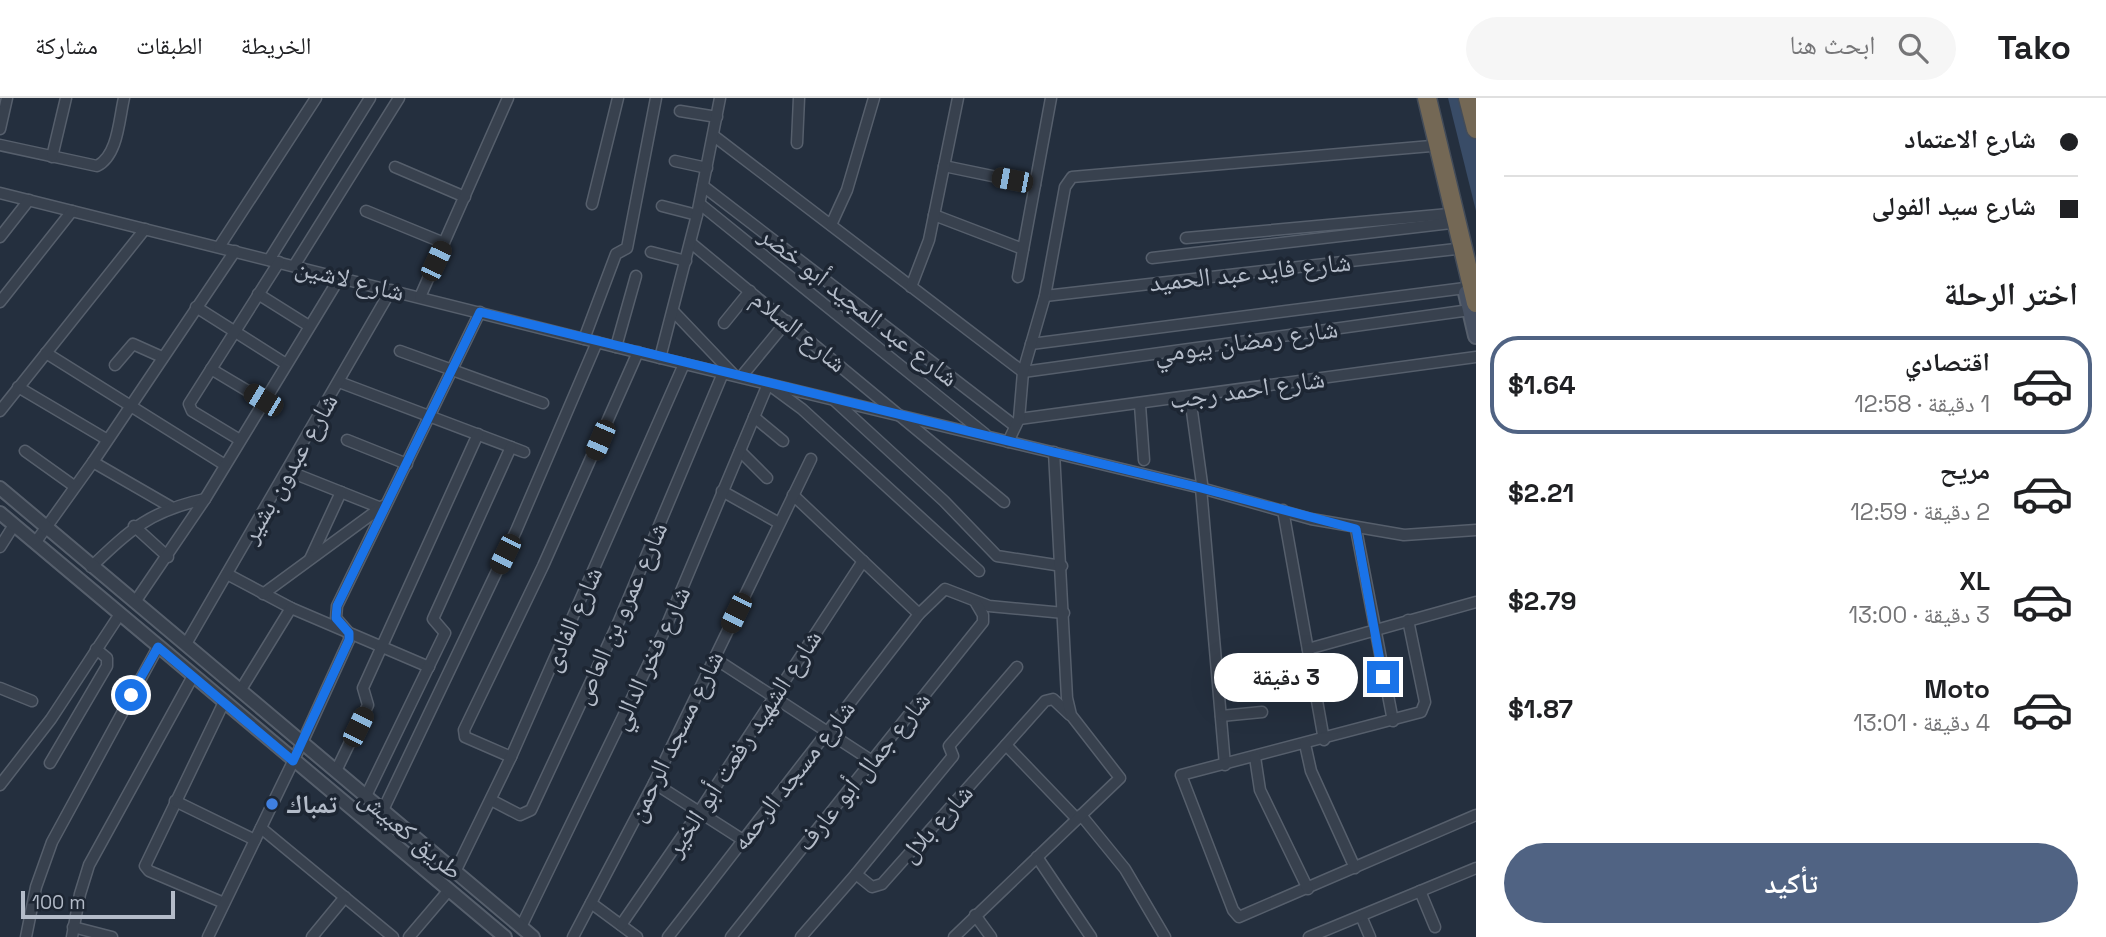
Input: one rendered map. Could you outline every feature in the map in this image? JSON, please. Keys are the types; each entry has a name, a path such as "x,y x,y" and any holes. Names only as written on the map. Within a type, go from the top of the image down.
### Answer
{"highway":[{"path":"1427,98 1470,301"},
{"path":"1468,98 1476,129"}],"main road":[{"path":"1418,98 1470,301 1476,336"}],"street":[{"path":"0,130 7,98"},
{"path":"52,157 66,98"},
{"path":"0,145 97,166 106,162 124,98"},
{"path":"219,247 316,98"},
{"path":"240,440 188,406 258,294 274,261 370,98"},
{"path":"294,266 399,98"},
{"path":"420,297 508,98"},
{"path":"592,204 618,98"},
{"path":"584,339 616,254 627,248 656,98"},
{"path":"660,358 700,204 720,98"},
{"path":"797,143 799,98"},
{"path":"831,225 847,190 874,98"},
{"path":"911,287 934,215 958,98"},
{"path":"1018,277 1051,98"},
{"path":"680,111 717,117"},
{"path":"713,136 1023,372"},
{"path":"1009,442 1017,423 1023,372 1045,296 1065,187 1072,177 1431,146"},
{"path":"675,161 707,169"},
{"path":"944,166 1035,185"},
{"path":"395,167 465,197"},
{"name":"شارع عبد المجيد أبو خضر","path":"703,186 1017,423"},
{"name":"شارع لاشين","path":"0,193 660,358 1054,452 1356,529 1404,535 1476,530"},
{"path":"0,237 29,200"},
{"path":"700,204 988,436"},
{"path":"662,206 697,215"},
{"path":"0,302 72,211"},
{"path":"366,211 444,243"},
{"path":"934,215 1023,249"},
{"path":"1186,238 1450,219"},
{"path":"1152,258 1450,219"},
{"path":"0,411 145,229"},
{"name":"شارع السلام","path":"691,243 1004,502"},
{"name":"شارع فايد عبد الحميد","path":"1045,296 1456,249"},
{"path":"35,543 235,251"},
{"path":"651,252 686,261"},
{"path":"616,347 636,276"},
{"path":"135,602 205,499 340,277"},
{"name":"شارع عبدون بشير","path":"186,645 391,290"},
{"path":"724,323 750,291"},
{"path":"258,294 309,326"},
{"path":"1031,344 1470,301"},
{"name":"شارع رمضان بيومي","path":"1023,372 1470,301"},
{"path":"196,307 286,364"},
{"path":"673,311 738,377 787,321"},
{"path":"208,937 349,640 347,631 336,618 337,606 480,312"},
{"path":"383,810 516,531 597,342"},
{"path":"115,365 133,344 162,357"},
{"path":"400,351 543,404"},
{"path":"511,757 466,737 464,730 564,520 638,352"},
{"path":"46,353 225,465"},
{"name":"شارع احمد رجب","path":"1017,423 1476,357"},
{"name":"شارع الفادى","path":"455,872 511,757 684,363"},
{"path":"211,369 263,400"},
{"name":"شارع عمرو بن العاص","path":"491,800 520,815 531,810 629,599 723,373"},
{"path":"339,382 524,452"},
{"path":"768,384 802,409 979,571"},
{"name":"شارع فخر الدالي","path":"521,927 663,634 768,384"},
{"path":"18,387 106,439"},
{"path":"1190,397 1202,489 1225,765"},
{"path":"834,400 947,503 997,556 1062,566"},
{"path":"1140,405 1144,460"},
{"path":"754,417 783,441"},
{"path":"336,771 369,705 362,690 478,434"},
{"path":"347,440 407,464"},
{"path":"366,796 446,632 434,624 433,619 510,447"},
{"path":"740,450 768,478"},
{"path":"26,452 74,486"},
{"path":"954,937 1120,778 1071,715 1067,698 1054,452"},
{"name":"شارع مسجد الرحمن","path":"573,937 654,783 811,459"},
{"path":"93,462 171,506"},
{"path":"288,471 384,506"},
{"name":"طريق كعبيش","path":"0,488 533,937"},
{"path":"722,491 779,523"},
{"path":"309,562 341,492"},
{"path":"793,495 919,614"},
{"path":"91,566 134,526 171,506 205,499"},
{"path":"262,594 384,506"},
{"path":"1283,510 1324,740"},
{"name":"طريق كعبيش","path":"0,513 505,937"},
{"path":"0,547 14,525"},
{"path":"134,526 168,557"},
{"path":"1356,529 1373,632 1392,721"},
{"name":"شارع الشهيد رفعت أبو الخير","path":"621,925 863,561"},
{"path":"228,574 291,608 429,667"},
{"name":"شارع مسجد الرحمه","path":"668,937 919,614 945,589 976,603"},
{"path":"1308,649 1476,602"},
{"path":"976,603 1064,613"},
{"name":"شارع جمال أبو عارف","path":"731,937 983,622 983,615 976,603"},
{"path":"240,691 291,608"},
{"path":"0,785 51,719 120,614"},
{"path":"1408,620 1425,708 1421,712 1324,740 1181,775 1233,910 1243,917 1476,815"},
{"path":"26,937 36,887 52,842 158,647"},
{"path":"50,763 107,666 107,658 96,649"},
{"path":"714,658 872,761"},
{"path":"801,937 953,756 949,746 1017,667"},
{"path":"111,937 73,932 89,865 193,676"},
{"path":"0,688 32,701"},
{"name":"شارع بلال","path":"856,874 872,887 882,884 1048,699 1055,701 1071,715"},
{"path":"224,702 145,866 149,871 224,903"},
{"path":"1221,716 1262,712"},
{"path":"1305,744 1310,767 1355,868"},
{"path":"1006,745 1079,817 1125,869 1165,937"},
{"path":"1255,757 1260,790 1308,889"},
{"path":"654,783 743,840"},
{"path":"176,801 255,840"},
{"path":"261,828 393,937"},
{"path":"1037,857 1091,937"},
{"path":"1309,937 1476,868"},
{"path":"409,937 449,890"},
{"path":"1420,891 1435,928"},
{"path":"313,937 345,897"},
{"path":"592,903 637,937"},
{"path":"975,915 991,937"},
{"path":"1361,916 1370,937"}],"water":[{"path":"1448,98 1466,98 1476,137 1476,211"}],"place":[{"name":"تمباك","path":"272,804"}],"route":[{"path":"131,695 158,647 293,761 349,640 349,633 336,618 337,606 480,312 1201,488 1203,491 1356,529 1383,677"}]}
